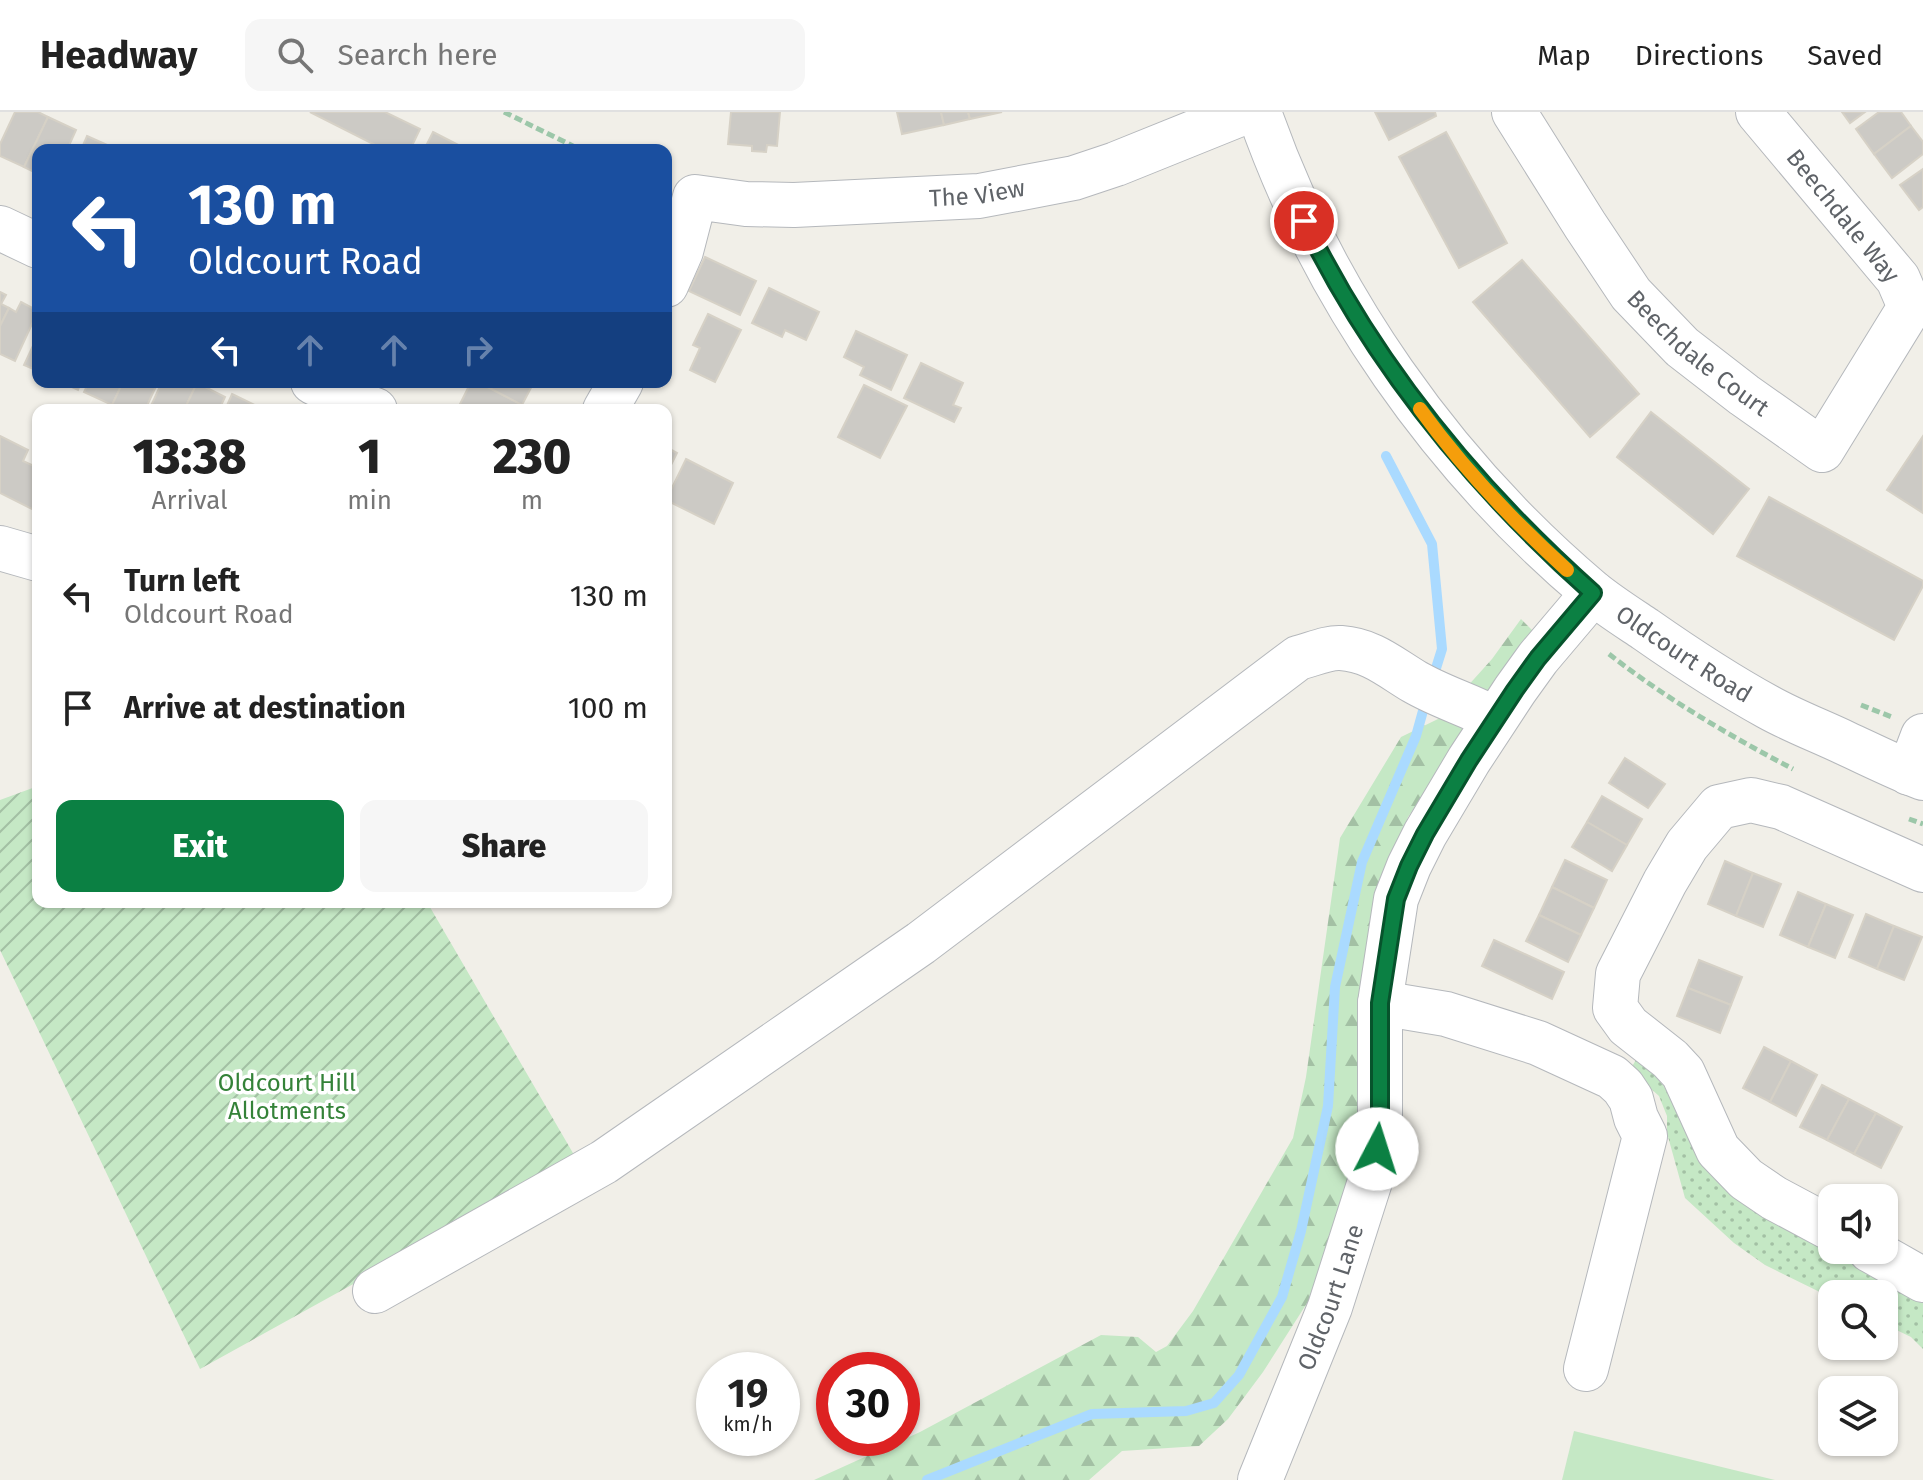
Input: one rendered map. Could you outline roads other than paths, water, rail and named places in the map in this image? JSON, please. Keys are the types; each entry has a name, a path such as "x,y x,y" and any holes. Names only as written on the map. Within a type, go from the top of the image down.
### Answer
{"street":[{"name":"The View","path":"672,271 681,251 680,192 746,204 794,205 979,196 1074,178 1245,112"},
{"name":"Oldcourt Road","path":"1259,112 1294,201 1354,313 1431,425 1470,471 1546,550 1593,593 1687,659 1770,708 1912,751"},
{"name":"Beechdale Court","path":"1514,112 1631,294 1682,347 1822,450 1900,326"},
{"name":"Beechdale Way","path":"1758,112 1898,279 1910,307 1900,326"},
{"path":"0,228 32,243"},
{"path":"325,388 358,404"},
{"path":"0,548 32,557"},
{"name":"Oldcourt Lane","path":"1260,1480 1330,1307 1373,1172 1380,1125 1380,1003 1396,899 1425,834 1495,719 1538,658 1593,593"},
{"path":"375,1291 604,1162 921,943 1298,658 1338,647 1367,652 1429,688 1495,719"},
{"path":"1818,1222 1746,1179 1718,1150 1683,1073 1628,1026 1615,1008 1618,974 1687,845 1719,807 1751,800 1781,807 1923,870"},
{"path":"1380,1003 1446,1014 1538,1043 1612,1077 1631,1099 1645,1136 1586,1369"},
{"path":"1895,1264 1923,1280"}],"waterway":[{"path":"1386,456 1432,544 1442,649 1432,681"},
{"path":"927,1480 1092,1414 1186,1411 1214,1403 1239,1375 1282,1297 1301,1231 1328,1106 1335,987 1362,862 1416,736 1426,700"}],"park label":[{"name":"Oldcourt Hill Allotments","path":"287,1097"}]}
